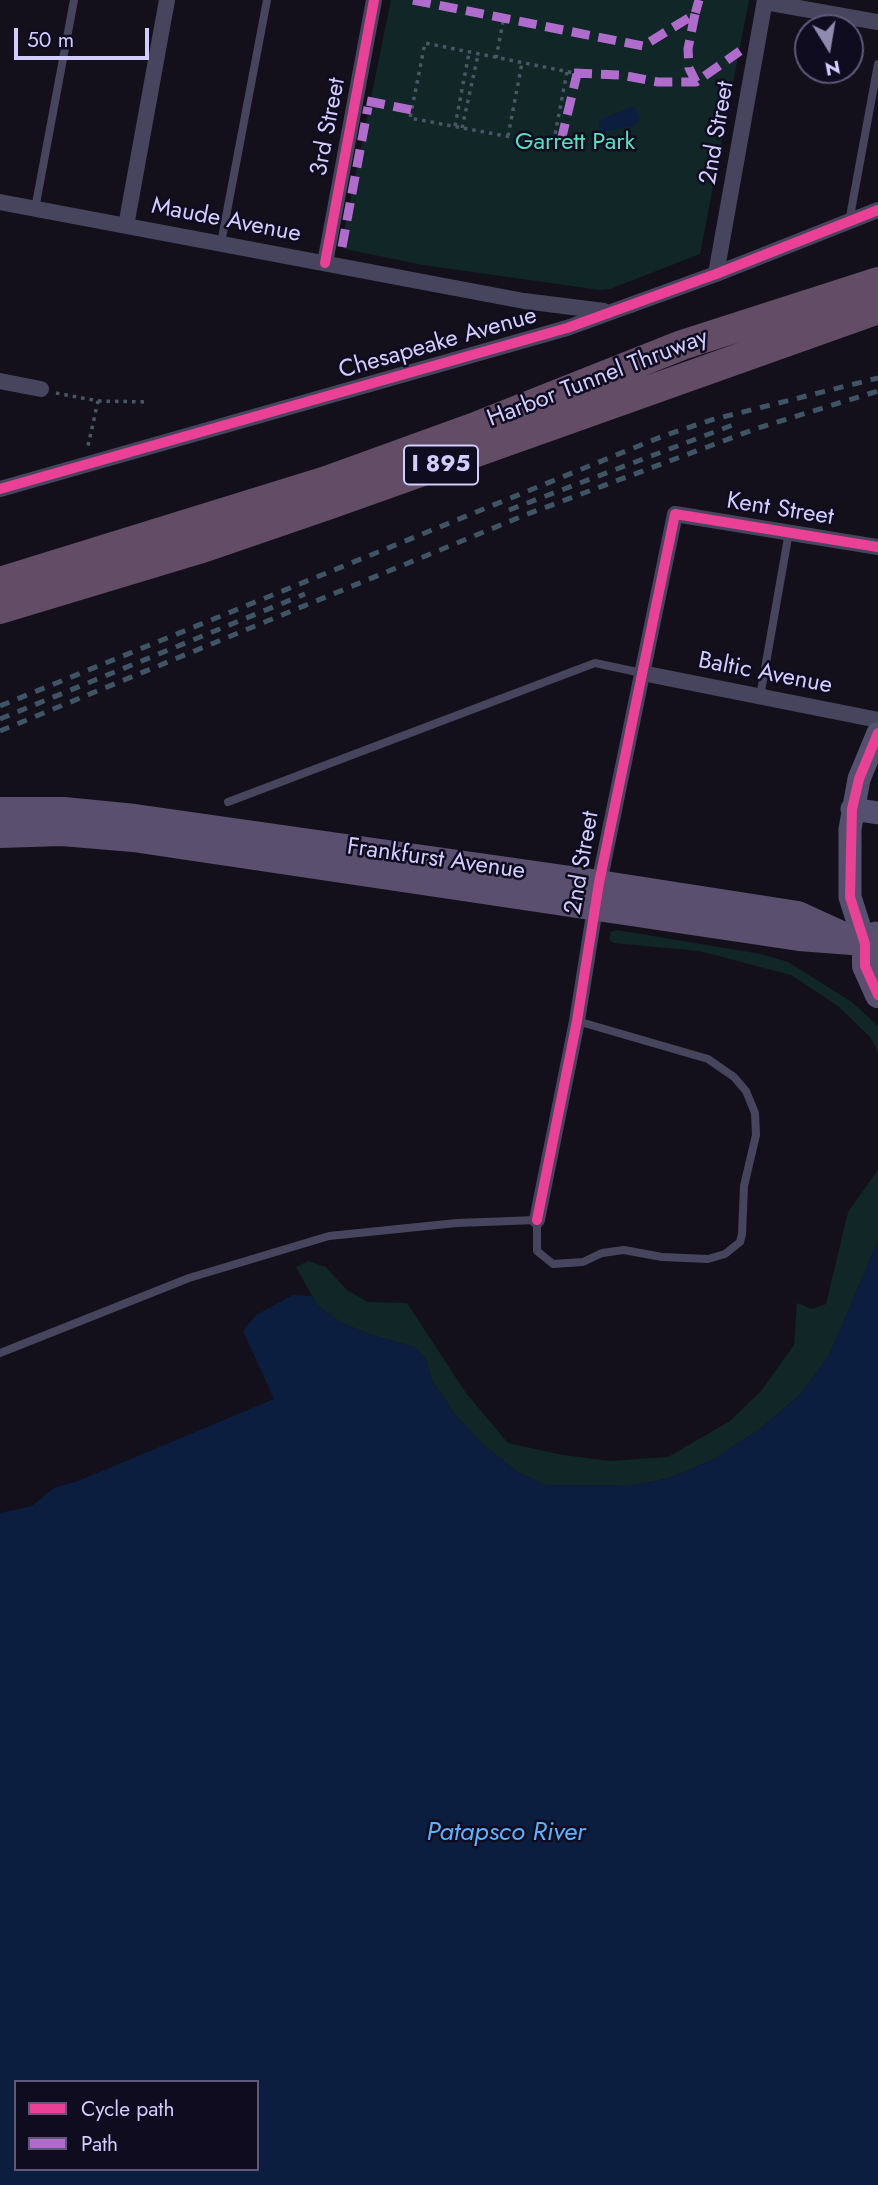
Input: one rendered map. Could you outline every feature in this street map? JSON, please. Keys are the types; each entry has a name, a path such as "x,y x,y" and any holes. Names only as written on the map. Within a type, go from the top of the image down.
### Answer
{"highway":[{"path":"681,345 745,315 878,261"},
{"name":"Harbor Tunnel Thruway","path":"0,582 326,481 478,426 681,345 878,282"},
{"name":"Harbor Tunnel Thruway","path":"0,609 159,561 330,504 878,309"}],"main road":[{"path":"878,733 859,779 852,809 850,897 874,940 864,966 878,995"},
{"path":"852,809 878,813"},
{"name":"Frankfurst Avenue","path":"0,810 64,810 135,817 598,895 787,936 874,940"},
{"name":"Frankfurst Avenue","path":"0,835 62,833 133,839 598,895"}],"street":[{"path":"125,226 167,0"},
{"name":"3rd Street","path":"325,262 374,0"},
{"path":"765,1 878,22"},
{"name":"2nd Street","path":"716,275 765,1"},
{"name":"Maude Avenue","path":"0,202 524,301 610,312"},
{"name":"Chesapeake Avenue","path":"0,489 489,352 716,275 878,210"},
{"path":"0,381 41,389"},
{"name":"2nd Street","path":"537,1220 577,1021 598,895 675,514"},
{"name":"Kent Street","path":"675,514 878,547"},
{"name":"Baltic Avenue","path":"642,673 878,720"}],"lane":[{"path":"35,209 74,0"},
{"path":"221,243 267,0"},
{"path":"849,222 878,64"},
{"path":"760,697 789,532"},
{"path":"228,802 594,663 642,673"},
{"path":"0,1353 189,1278 328,1236 457,1223 537,1220 537,1251 554,1264 565,1265 624,1250 662,1257 708,1259 725,1254 740,1242 744,1186 756,1135 755,1113 746,1090 734,1077 708,1059 577,1021"}],"path":[{"path":"496,58 503,22"},
{"path":"567,72 553,145 410,118 425,43 478,55 567,72 574,74"},
{"path":"455,126 469,53"},
{"path":"463,128 478,55"},
{"path":"508,136 522,64"},
{"path":"41,389 98,401 149,402"},
{"path":"88,446 98,401"}],"green space":[{"name":"Garrett Park","path":"391,0 749,0 700,254 610,289 600,290 423,265 345,249 341,245"},
{"path":"617,930 761,954 788,962 852,1002 878,1026 878,1052 870,1037 838,1006 791,975 699,951 613,943 609,939 611,932"},
{"path":"878,1170 878,1241 830,1354 802,1393 761,1428 714,1459 670,1478 631,1486 545,1485 518,1472 483,1445 454,1413 432,1380 425,1358 414,1347 368,1334 340,1322 317,1305 296,1267 308,1261 326,1267 347,1290 368,1302 407,1303 466,1393 508,1443 563,1455 610,1461 668,1457 730,1421 761,1391 794,1345 797,1303 812,1309 826,1304 848,1212"}],"water":[{"path":"632,107 636,108 640,118 634,126 600,132 599,120"},
{"name":"Patapsco River","path":"878,1241 878,2185 0,2185 0,1513 32,1506 54,1488 78,1481 274,1399 243,1331 256,1315 293,1295 311,1296 317,1305 340,1322 368,1334 414,1347 425,1358 432,1380 454,1413 483,1445 518,1472 545,1485 631,1486 670,1478 714,1459 761,1428 802,1393 830,1354"}],"railway":[{"path":"0,706 663,436 711,420 878,378"},
{"path":"0,731 525,515 758,428 878,391"},
{"path":"509,510 738,423"},
{"path":"0,719 305,594"}],"marked path":[{"path":"413,0 643,46 695,14 699,0"},
{"path":"695,14 688,49 689,68 696,82 740,51"},
{"path":"574,73 621,75 658,82 696,82"},
{"path":"561,141 577,74"},
{"path":"367,101 412,110"},
{"path":"342,247 368,107"}],"cycle path":[{"path":"325,263 374,0"},
{"path":"0,489 567,328 716,274 878,210"},
{"path":"537,1220 577,1021 599,883 675,514 878,547"},
{"path":"878,733 859,779 852,809 850,897 865,944 865,966 878,995"}]}
